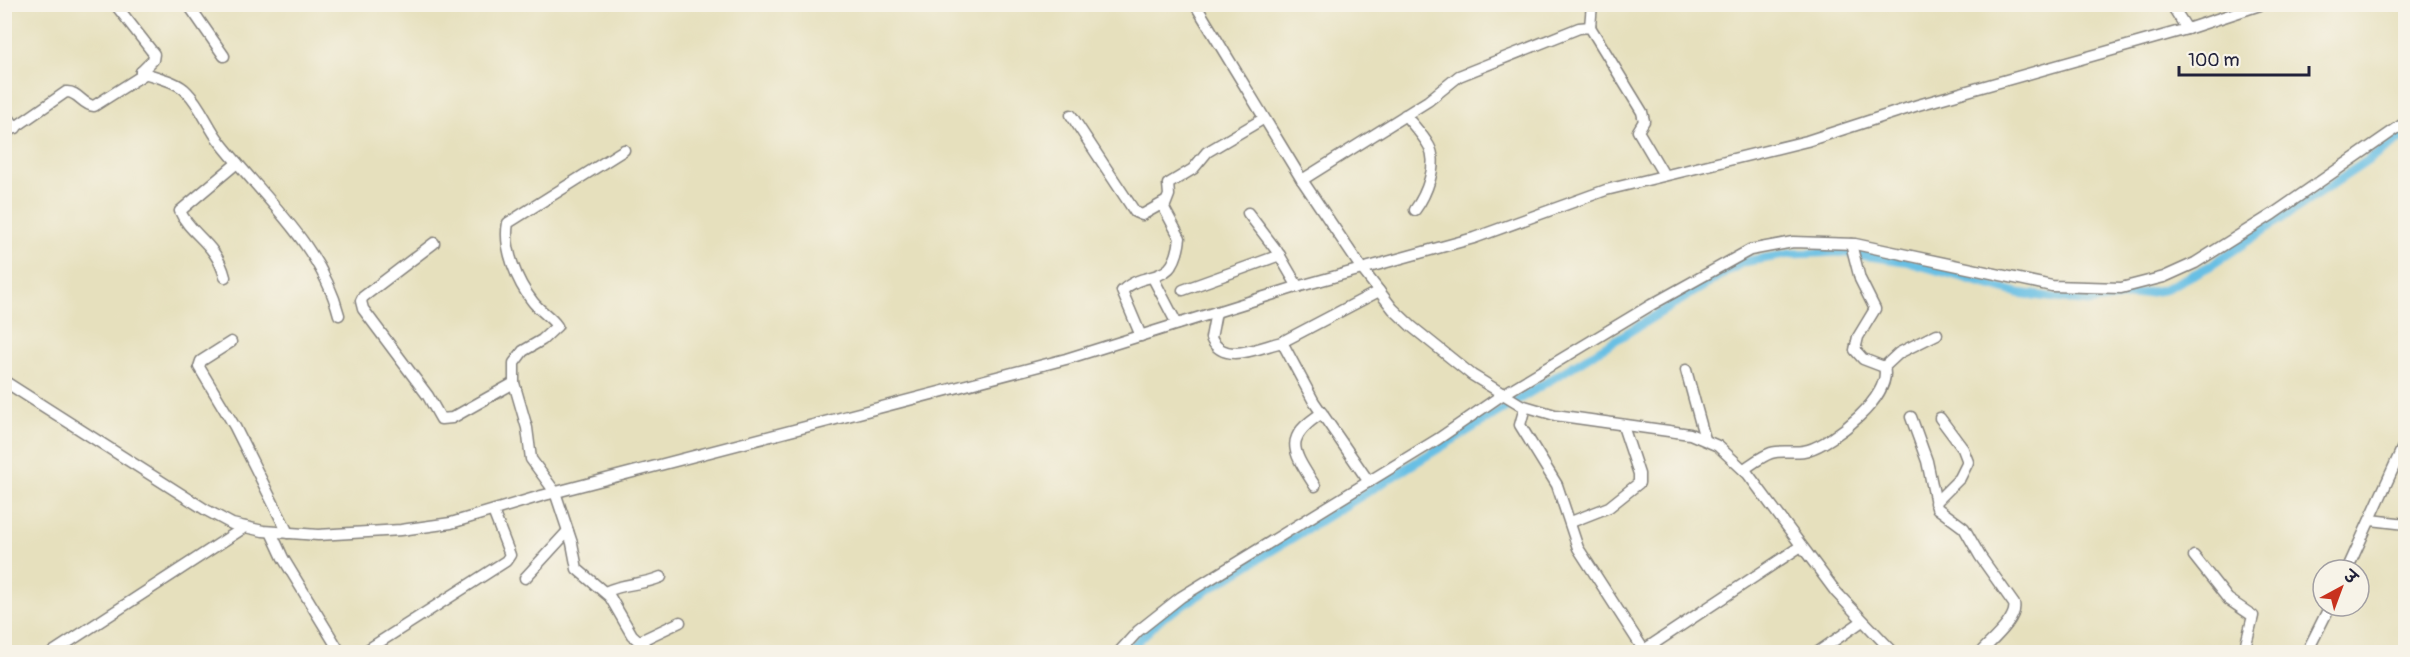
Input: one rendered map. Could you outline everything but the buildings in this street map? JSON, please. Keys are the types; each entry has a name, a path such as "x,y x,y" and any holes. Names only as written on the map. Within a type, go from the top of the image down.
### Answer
{"street":[{"path":"4,135 66,92 72,92 88,106 94,106 143,75 141,72 153,60 154,54 115,4"},
{"path":"188,4 224,56"},
{"path":"1195,4 1263,120 1362,269 1393,309 1423,337 1505,396 1523,406 1556,415 1705,439 1729,454 1744,469 1801,546 1862,622 1893,652"},
{"path":"1593,4 1590,27 1642,112 1644,121 1638,131 1664,175"},
{"path":"2171,4 2187,29"},
{"path":"4,381 206,510 232,524 271,532 351,534 451,523 555,492 1007,375 1298,287 1474,238 1606,190 1807,141 1918,105 2187,29 2263,4"},
{"path":"1302,180 1405,115 1449,82 1471,70 1579,28 1590,27"},
{"path":"141,72 185,90 214,134 270,198 315,258 329,286 339,315"},
{"path":"4,112 16,128"},
{"path":"1405,115 1430,147 1432,161 1424,196 1415,210"},
{"path":"1071,116 1135,212 1142,215 1165,202 1169,195 1170,182 1193,169 1207,152 1263,120"},
{"path":"1119,652 1137,631 1181,597 1679,288 1750,250 1793,242 1882,248 1983,273 2052,286 2107,289 2128,286 2164,277 2214,252 2406,122"},
{"path":"624,150 507,223 508,249 523,285 534,303 557,326 542,340 519,355 514,363 514,383 527,428 531,459 555,492 577,569 605,592 615,604 632,635 651,652"},
{"path":"225,277 212,248 180,212 237,163"},
{"path":"1141,336 1122,291 1169,270 1179,244 1179,233 1166,212 1165,202"},
{"path":"1248,213 1280,255 1298,287"},
{"path":"434,243 363,297 361,301 363,309 428,396 441,418 452,418 514,383"},
{"path":"1852,246 1857,269 1875,309 1858,337 1855,350 1863,359 1884,367"},
{"path":"1183,290 1280,255"},
{"path":"1154,278 1177,324"},
{"path":"1216,312 1211,338 1223,351 1234,354 1282,342 1379,291"},
{"path":"1884,367 1899,353 1937,334"},
{"path":"231,342 201,361 199,367 240,437 288,533"},
{"path":"1282,342 1322,413 1369,482"},
{"path":"1744,469 1772,452 1808,450 1849,424 1878,395 1886,378 1884,367"},
{"path":"1686,370 1705,439"},
{"path":"1523,406 1520,425 1557,485 1571,522 1572,536 1643,652 1801,546"},
{"path":"1314,486 1298,459 1295,443 1302,426 1322,413"},
{"path":"1911,417 1927,461 1935,503 1941,512 1964,528 1980,556 2014,604 2014,613 2010,619 1981,652"},
{"path":"1935,503 1960,478 1968,462 1963,449 1940,417"},
{"path":"1571,522 1609,507 1639,483 1639,474 1623,426"},
{"path":"2353,558 2406,441"},
{"path":"364,652 506,561 510,555 493,511"},
{"path":"2371,520 2406,524"},
{"path":"53,652 245,527"},
{"path":"525,578 568,531"},
{"path":"271,532 340,652"},
{"path":"2194,555 2228,599 2253,616 2244,652"},
{"path":"605,592 622,584 641,585 660,577"},
{"path":"2307,652 2324,618"},
{"path":"640,641 680,622"},
{"path":"1818,652 1862,622"}],"waterway":[{"path":"1127,652 1160,619 1743,262 1790,254 1840,252 1905,261 2018,293 2088,302 2163,290 2210,266 2406,135"}]}
